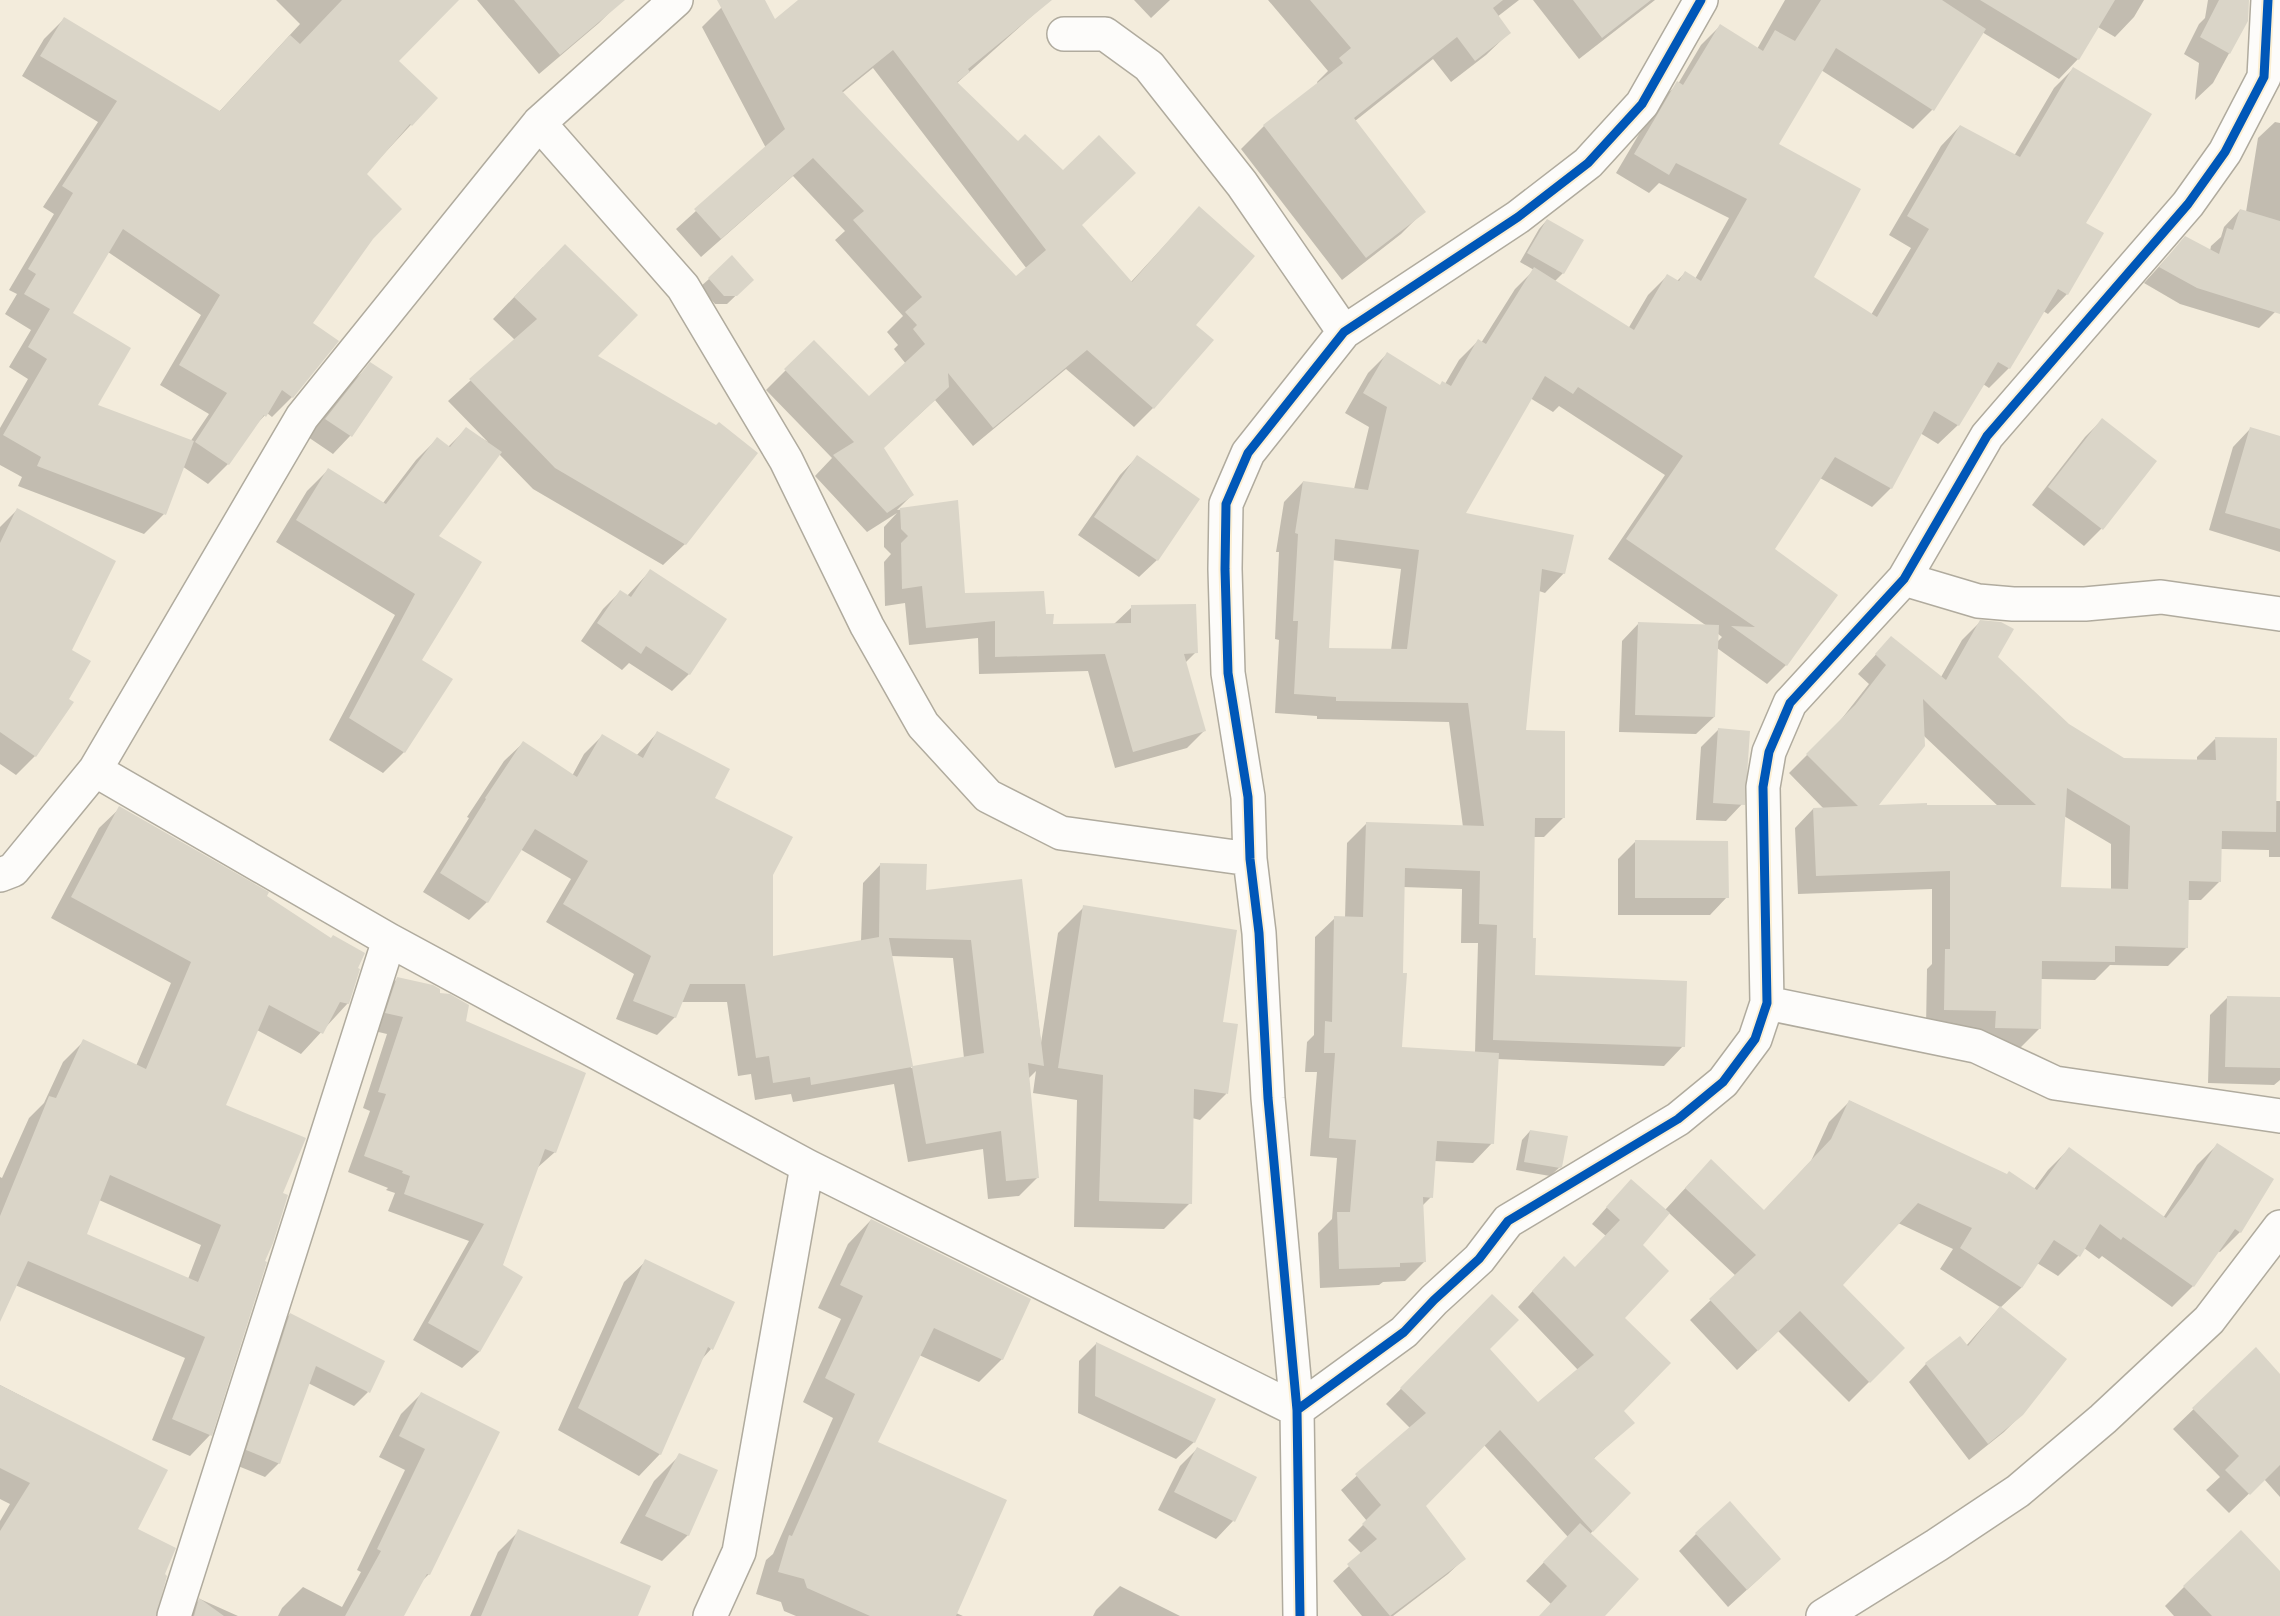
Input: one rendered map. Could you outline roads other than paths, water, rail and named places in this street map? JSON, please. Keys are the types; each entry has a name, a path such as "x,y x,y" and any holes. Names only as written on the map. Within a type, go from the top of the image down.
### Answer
{"street":[{"path":"0,875 13,870 95,770 302,417 539,123 676,0"},
{"path":"1300,1616 1297,1410 1268,1098 1258,933 1250,859 1248,797 1228,673 1226,504 1248,453 1344,332 1518,217 1588,163 1642,104 1701,0"},
{"path":"1297,1410 1404,1332 1479,1258 1508,1221 1678,1119 1723,1082 1755,1039 1767,1003 1763,787 1769,752 1790,703 1904,579 1987,436 2188,204 2225,152 2272,78 2268,0"},
{"path":"1064,34 1105,34 1149,66 1242,184 1344,332"},
{"path":"539,123 684,287 786,460 867,626 922,725 988,796 1061,833 1250,859"},
{"path":"1904,579 1978,601 2013,604 2085,604 2161,597 2280,614"},
{"path":"95,770 388,940 807,1166 1297,1410"},
{"path":"174,1616 388,940"},
{"path":"1767,1003 1976,1046 2055,1083 2280,1116"},
{"path":"710,1616 739,1552 807,1166"},
{"path":"1823,1616 2018,1491 2103,1419 2209,1320 2280,1227"}]}
